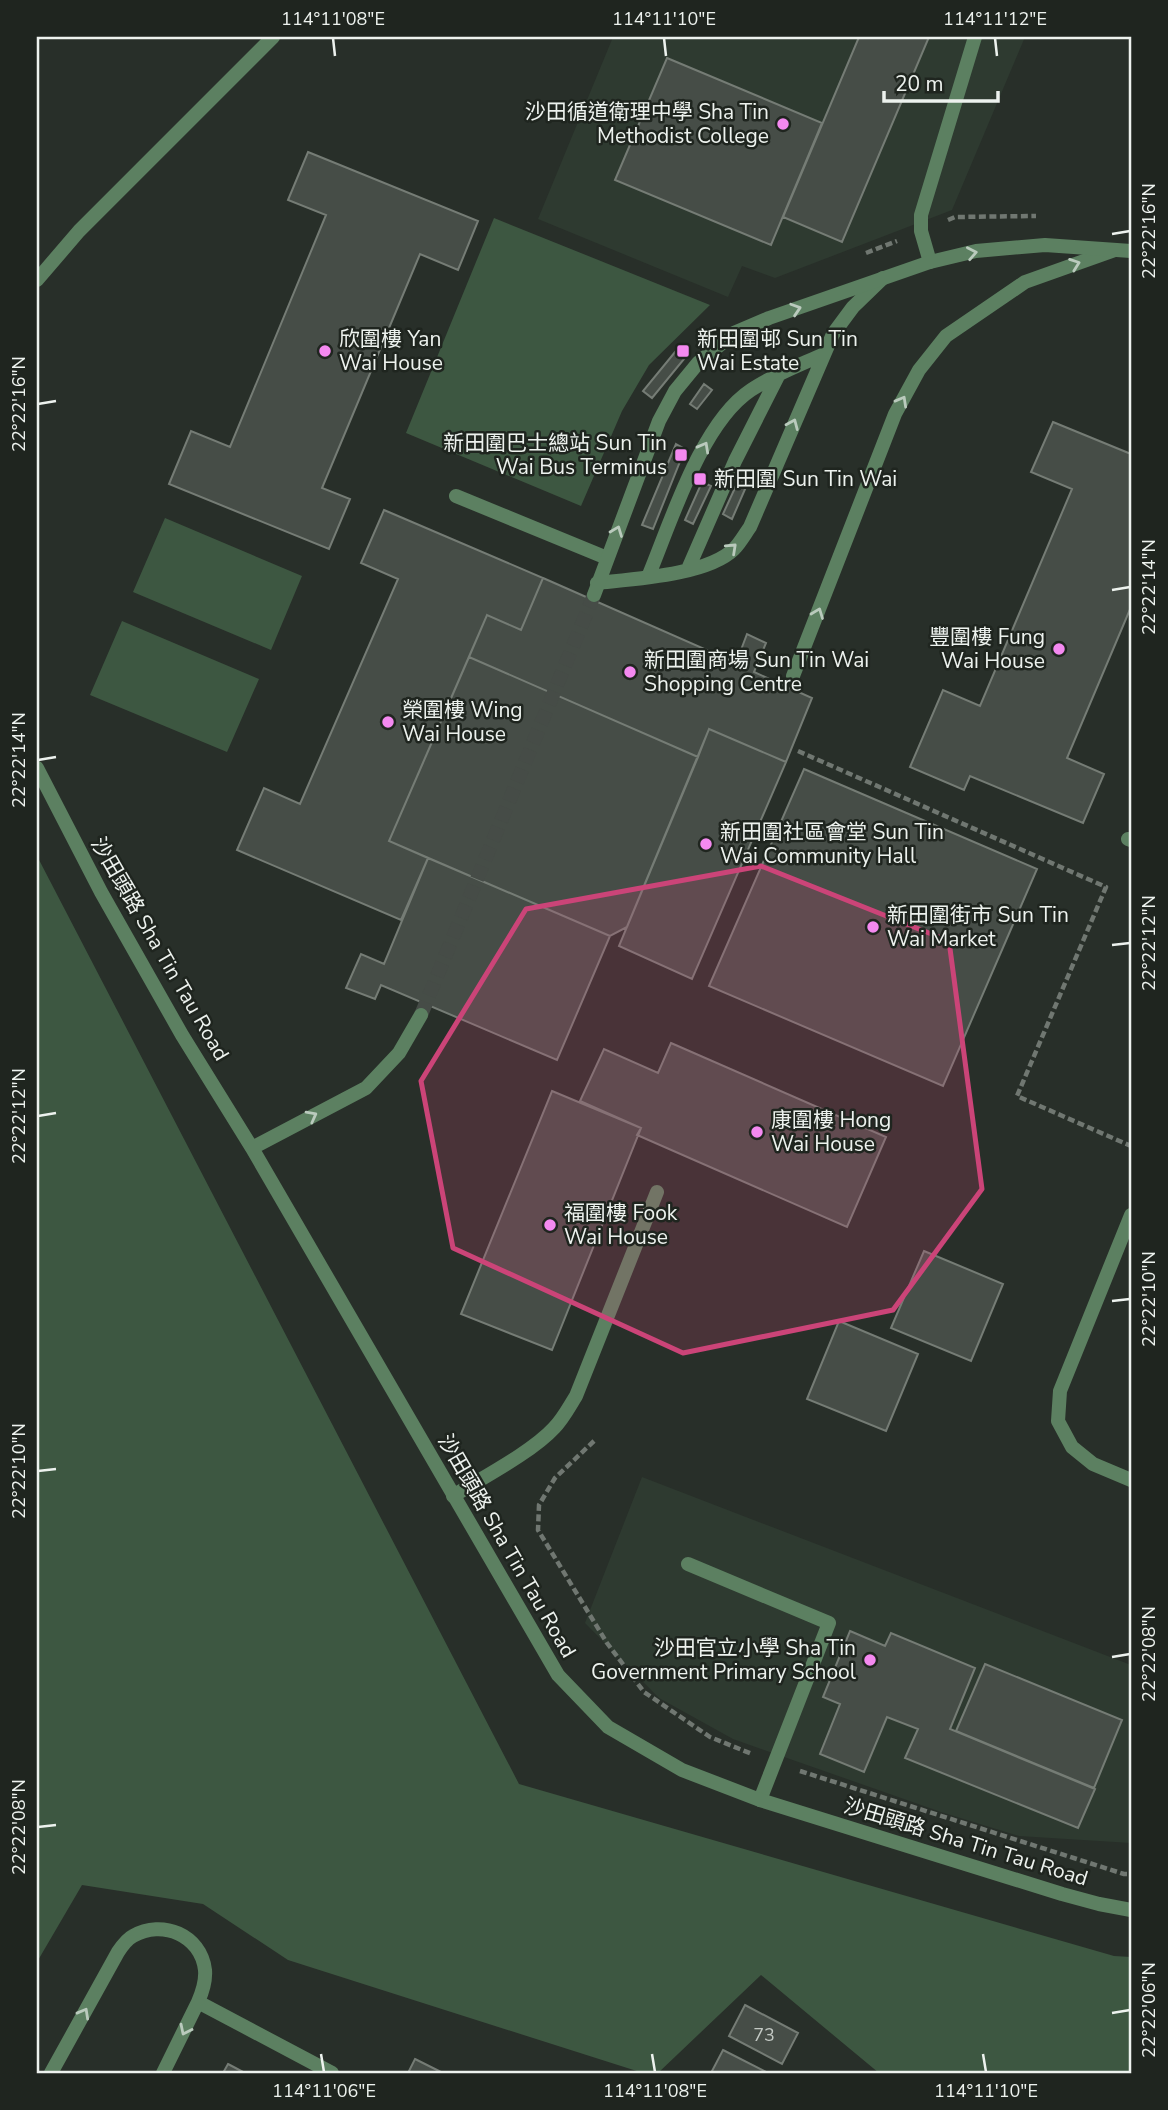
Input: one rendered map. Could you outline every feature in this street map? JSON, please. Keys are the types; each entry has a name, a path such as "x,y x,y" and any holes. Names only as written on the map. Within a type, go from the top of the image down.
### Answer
{"street":[{"path":"37,280 79,232 273,37"},
{"path":"930,262 921,232 921,215 975,37"},
{"path":"883,278 846,316 833,334 750,527 734,549 713,563 596,589 659,421 675,391 698,363 734,333 769,318 883,278 930,262 976,251 1045,245 1124,250"},
{"path":"793,676 895,414 919,370 946,336 1025,282 1124,250"},
{"path":"648,577 703,445 724,415 749,391 824,354"},
{"path":"688,569 735,461 779,374"},
{"path":"456,496 607,558"},
{"name":"沙田頭路 Sha Tin Tau Road","path":"37,768 100,892 182,1035 252,1148 558,1675 608,1727 682,1770 760,1800 1062,1894 1131,1910"},
{"path":"252,1148 366,1088 399,1053 421,1014"},
{"path":"453,1496 541,1441 568,1410 576,1396 657,1192"},
{"path":"1131,1215 1060,1391 1058,1421 1072,1447 1093,1464 1131,1480"},
{"path":"688,1564 829,1623 760,1800"},
{"path":"51,2073 118,1952 131,1937 149,1929 168,1929 186,1937 199,1952 205,1970 203,1990 163,2073"},
{"path":"198,2002 331,2073"}],"path":[{"path":"798,751 1106,887 1017,1096 1131,1146"}],"highlighted area":[{"path":"761,866 949,941 982,1189 893,1310 683,1353 453,1248 421,1081 526,909"}],"shaded area":[{"name":"沙田循道衛理中學 Sha Tin Methodist College","path":"613,37 1025,37 952,210 775,278 742,266 728,297 538,219"},
{"name":"沙田官立小學 Sha Tin Government Primary School","path":"642,1477 1131,1665 1131,1843 1019,1836 941,1812 733,1739 659,1698 585,1623"}],"green space":[{"path":"494,218 710,305 649,365 622,411 581,506 406,433"},
{"path":"165,518 302,576 271,650 133,592"},
{"path":"122,621 259,679 227,752 90,695"},
{"path":"37,856 519,1784 1114,1956 1131,1957 1131,2073 879,2073 761,1975 658,2073 643,2073 288,1960 203,1904 82,1885 37,1962"}],"building":[{"path":"859,37 929,37 842,242 783,217"},
{"path":"667,58 822,123 771,245 615,180"},
{"name":"欣圍樓 Yan Wai House","path":"308,152 478,221 458,270 420,254 322,488 350,499 329,549 169,484 191,431 230,447 326,215 288,200"},
{"path":"680,346 689,353 652,398 643,391"},
{"path":"704,384 712,390 697,409 690,404"},
{"name":"豐圍樓 Fung Wai House","path":"1053,422 1131,454 1131,607 1067,758 1104,774 1083,823 970,776 964,790 910,767 943,690 980,706 1072,489 1031,472"},
{"path":"676,444 685,449 653,529 642,525"},
{"path":"740,477 749,480 732,519 723,514"},
{"path":"702,482 711,486 693,524 685,520"},
{"name":"榮圍樓 Wing Wai House","path":"384,510 543,578 521,630 487,615 389,841 428,858 401,920 237,850 264,788 300,804 398,579 361,563"},
{"path":"543,578 736,663 747,634 766,643 754,672 812,698 786,762 709,729 698,757 469,657 487,615 521,630"},
{"path":"469,657 698,757 627,927 610,936 389,841"},
{"name":"新田圍社區會堂 Sun Tin Wai Community Hall","path":"709,729 786,762 692,979 619,946"},
{"name":"新田圍街市 Sun Tin Wai Market","path":"804,769 1037,869 943,1086 709,986"},
{"path":"428,858 610,936 557,1060 381,985 375,999 346,988 361,954 384,964"},
{"name":"康圍樓 Hong Wai House","path":"671,1043 886,1137 847,1227 637,1135 641,1128 580,1101 604,1049 658,1073"},
{"name":"福圍樓 Fook Wai House","path":"552,1091 641,1128 552,1350 461,1314"},
{"path":"924,1251 1003,1284 971,1361 891,1328"},
{"path":"839,1321 918,1354 886,1431 807,1399"},
{"path":"850,1631 885,1646 891,1633 975,1668 950,1729 1095,1789 1078,1828 905,1758 918,1729 887,1717 864,1772 820,1754 840,1704 823,1697"},
{"path":"985,1664 1122,1720 1094,1788 956,1731"},
{"path":"745,2005 798,2033 782,2064 729,2036"},
{"path":"723,2050 768,2073 711,2073"},
{"path":"415,2059 443,2073 408,2073"},
{"path":"228,2064 245,2073 223,2073"}],"tunnel":[{"path":"421,1015 594,595"}],"place":[{"name":"沙田循道衛理中學 Sha Tin Methodist College","path":"783,124"},
{"name":"欣圍樓 Yan Wai House","path":"325,351"},
{"name":"新田圍邨 Sun Tin Wai Estate","path":"683,351"},
{"name":"新田圍巴士總站 Sun Tin Wai Bus Terminus","path":"681,455"},
{"name":"新田圍 Sun Tin Wai","path":"700,479"},
{"name":"豐圍樓 Fung Wai House","path":"1059,649"},
{"name":"新田圍商場 Sun Tin Wai Shopping Centre","path":"630,672"},
{"name":"榮圍樓 Wing Wai House","path":"388,722"},
{"name":"新田圍社區會堂 Sun Tin Wai Community Hall","path":"706,844"},
{"name":"新田圍街市 Sun Tin Wai Market","path":"873,927"},
{"name":"康圍樓 Hong Wai House","path":"757,1132"},
{"name":"福圍樓 Fook Wai House","path":"550,1225"},
{"name":"沙田官立小學 Sha Tin Government Primary School","path":"870,1660"}]}
